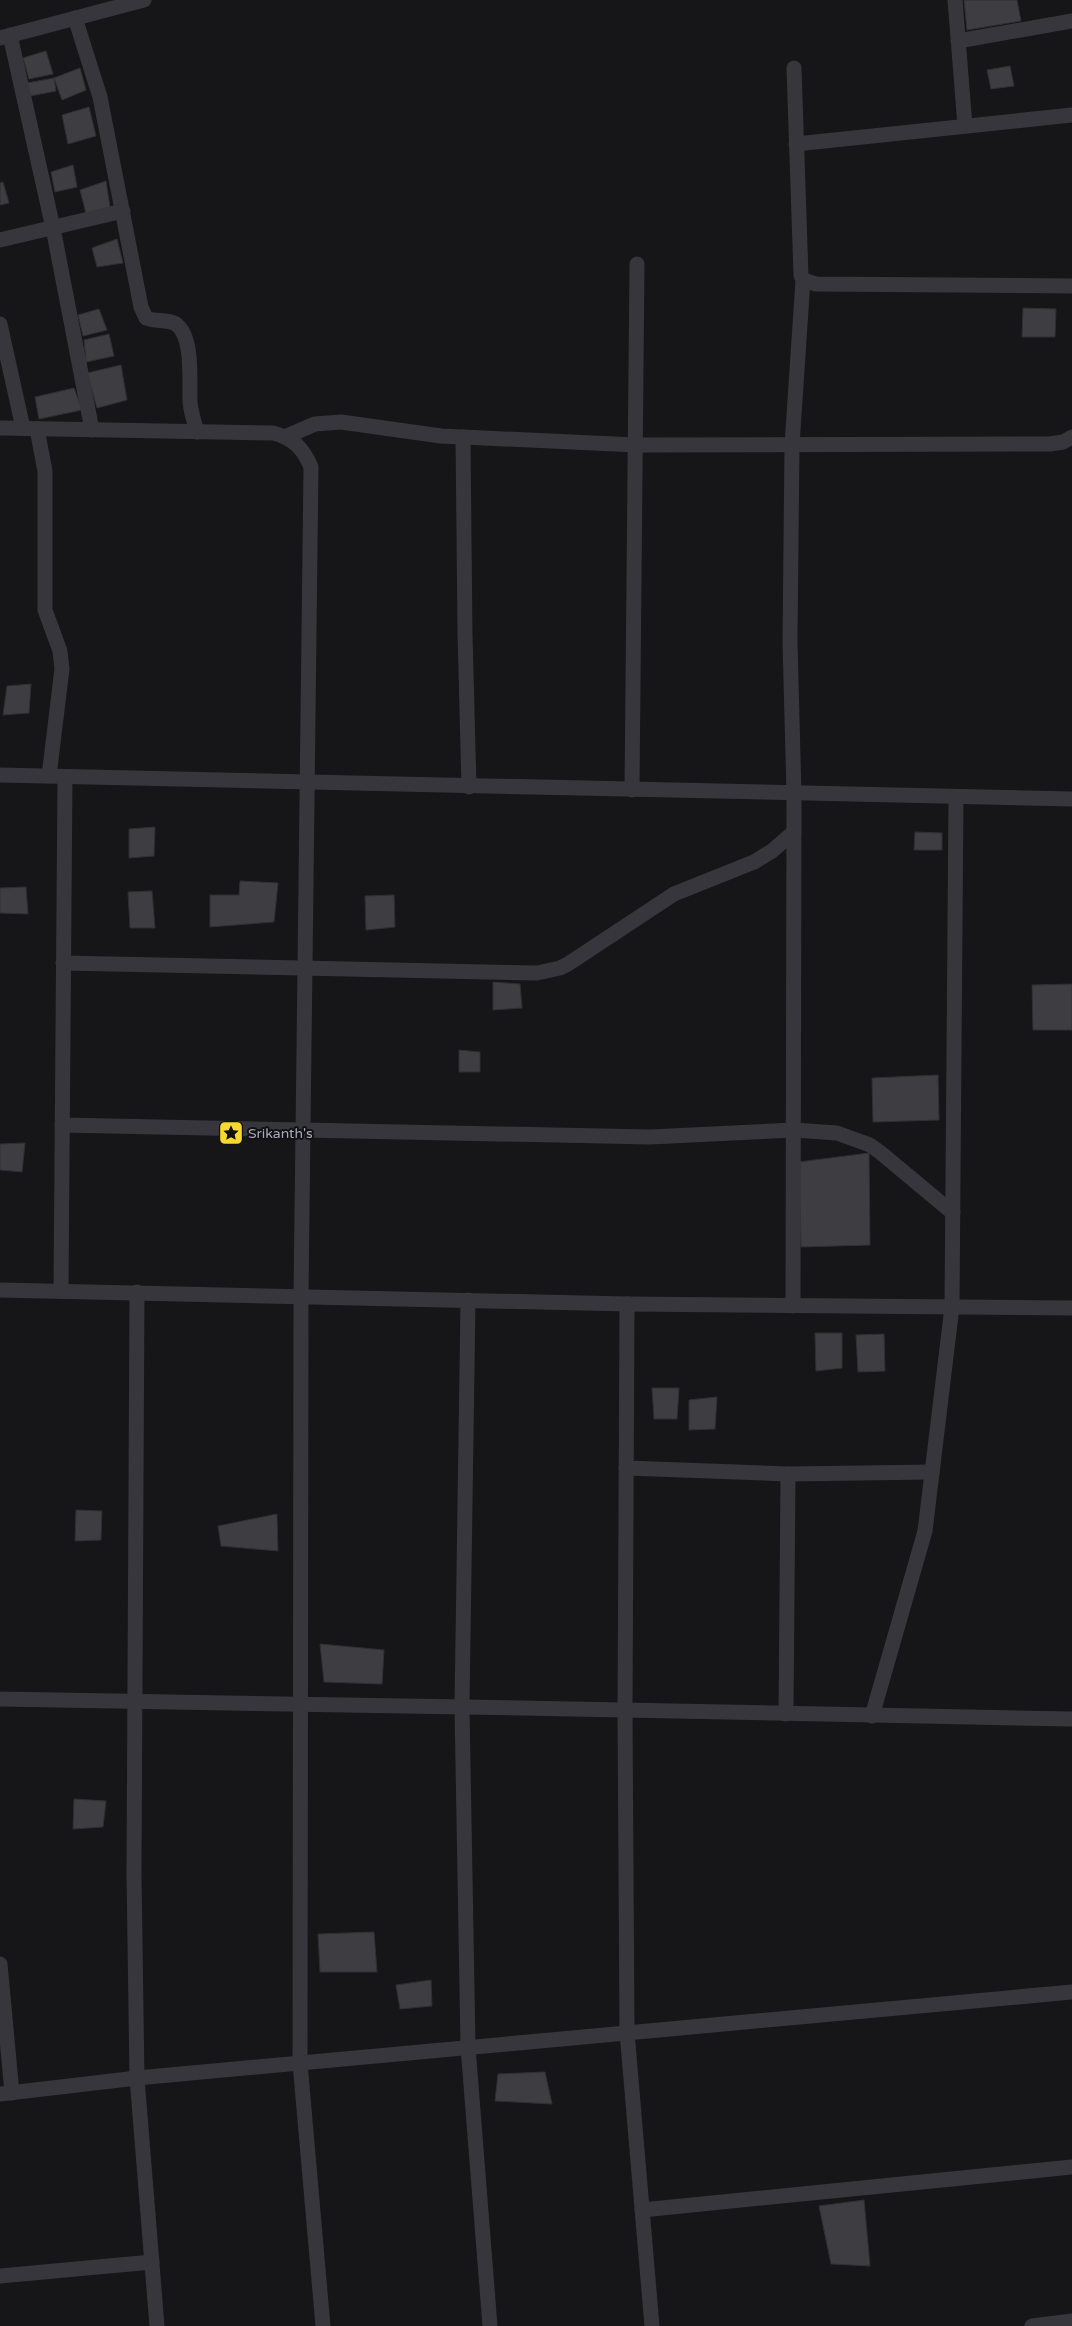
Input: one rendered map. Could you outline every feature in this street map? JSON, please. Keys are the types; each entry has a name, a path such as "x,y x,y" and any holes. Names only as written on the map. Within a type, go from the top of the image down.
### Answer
{"street":[{"path":"92,430 53,228 5,37 144,0"},
{"path":"955,0 965,126"},
{"path":"75,18 100,97 143,315 150,320 171,322 177,325 185,337 188,350 190,403 197,432"},
{"path":"958,41 1072,21"},
{"path":"794,68 801,275 804,280 792,444 790,642 794,794 794,1306"},
{"path":"796,144 1072,115"},
{"path":"0,240 122,212"},
{"path":"632,790 637,264"},
{"path":"804,280 816,284 1072,286"},
{"path":"0,324 30,428 45,471 44,610 60,651 62,668 49,776"},
{"path":"287,436 315,424 341,422 441,436 636,445 1050,444 1063,442 1072,437"},
{"path":"0,428 273,433 287,436 303,450 311,467 301,1296 300,2062 323,2326"},
{"path":"463,437 469,787"},
{"path":"0,775 1072,799"},
{"path":"61,1291 65,777"},
{"path":"872,1716 922,1545 952,1307 956,797"},
{"path":"63,963 537,973 560,968 674,894 764,857 794,832"},
{"path":"62,1126 650,1137 794,1130 836,1133 870,1145 953,1214"},
{"path":"0,1290 627,1304 1072,1308"},
{"path":"137,1292 134,1700 137,2078 157,2326"},
{"path":"468,1300 462,1706 468,2047 490,2326"},
{"path":"627,1304 625,1711 627,2032 652,2326"},
{"path":"626,1468 788,1474 932,1472"},
{"path":"786,1714 788,1474"},
{"path":"0,1699 299,1702 625,1711 1072,1719"},
{"path":"0,1964 6,2094 137,2078 300,2062 1072,1992"},
{"path":"642,2210 1072,2167"},
{"path":"0,2276 152,2262"},
{"path":"1032,2326 1072,2321"}],"building":[{"path":"964,0 1017,0 1021,21 967,30"},
{"path":"46,51 53,74 29,79 23,58"},
{"path":"1010,66 1014,86 991,89 987,70"},
{"path":"80,68 86,90 62,100 54,78"},
{"path":"54,78 56,91 30,96 27,83"},
{"path":"89,107 96,136 68,144 62,115"},
{"path":"73,165 77,187 55,192 51,172"},
{"path":"106,181 110,207 86,213 80,190"},
{"path":"3,182 9,203 0,205 0,183"},
{"path":"117,239 123,263 97,267 92,248"},
{"path":"1023,308 1056,309 1055,337 1022,337"},
{"path":"99,309 107,330 83,336 78,315"},
{"path":"109,334 114,356 86,362 84,340"},
{"path":"121,365 127,400 97,408 87,373"},
{"path":"74,388 82,410 39,419 35,397"},
{"path":"31,684 29,713 3,715 7,686"},
{"path":"155,827 154,856 129,858 129,829"},
{"path":"915,832 942,833 942,850 914,850"},
{"path":"240,881 278,883 274,922 210,927 210,895 239,895"},
{"path":"26,887 28,914 0,913 0,888"},
{"path":"152,891 155,928 130,928 128,892"},
{"path":"394,895 395,927 366,930 365,896"},
{"path":"493,982 520,984 522,1008 493,1010"},
{"path":"1072,984 1072,1030 1033,1030 1032,985"},
{"path":"459,1050 480,1052 480,1072 459,1072"},
{"path":"938,1075 939,1120 873,1122 872,1078"},
{"path":"25,1143 22,1172 0,1170 0,1144"},
{"path":"869,1153 870,1245 801,1247 799,1162"},
{"path":"815,1333 842,1333 842,1368 816,1371"},
{"path":"884,1334 885,1371 858,1372 856,1335"},
{"path":"652,1388 679,1388 677,1419 654,1419"},
{"path":"717,1397 715,1429 689,1430 689,1400"},
{"path":"76,1510 102,1511 101,1540 75,1541"},
{"path":"277,1514 278,1551 221,1546 218,1526"},
{"path":"320,1644 384,1650 382,1684 324,1682"},
{"path":"74,1799 106,1801 103,1827 73,1829"},
{"path":"374,1932 377,1972 320,1972 318,1934"},
{"path":"431,1980 432,2006 400,2009 396,1985"},
{"path":"545,2072 552,2104 495,2101 498,2074"},
{"path":"864,2200 870,2266 831,2264 819,2206"}],"place":[{"name":"Srikanth's","path":"231,1133"}]}
